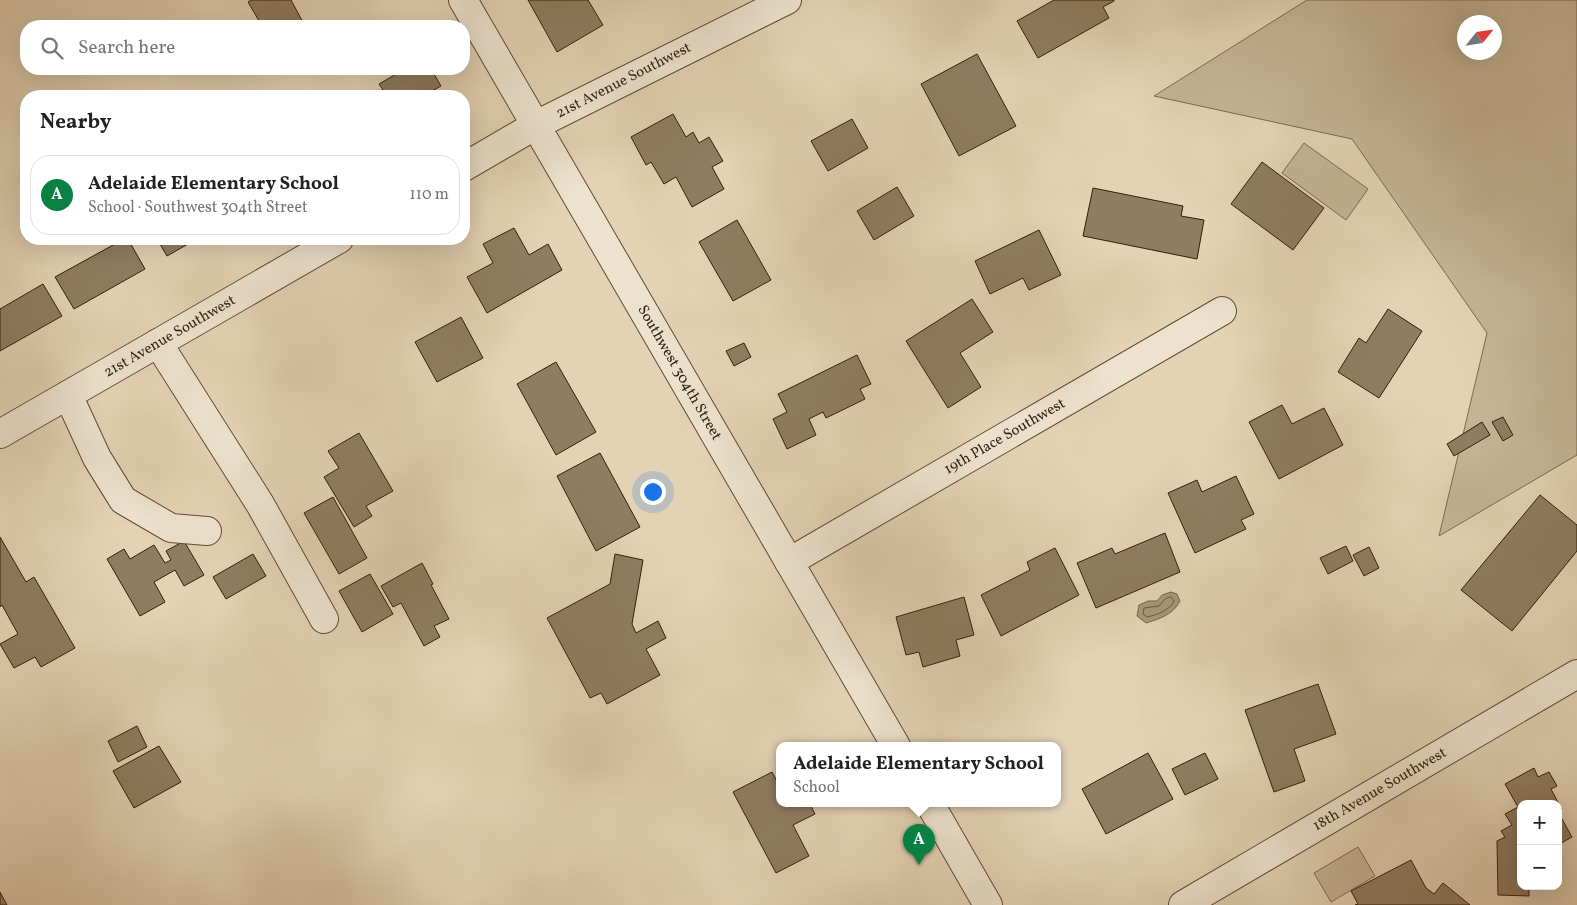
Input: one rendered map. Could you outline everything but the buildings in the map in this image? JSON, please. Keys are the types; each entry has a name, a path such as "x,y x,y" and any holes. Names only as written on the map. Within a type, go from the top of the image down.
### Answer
{"street":[{"name":"Southwest 304th Street","path":"464,0 894,742"},
{"name":"21st Avenue Southwest","path":"470,164 536,125 787,0"},
{"name":"21st Avenue Southwest","path":"0,434 329,245"},
{"name":"19th Place Southwest","path":"789,562 1222,311"},
{"path":"158,343 260,504 324,619"},
{"path":"68,395 97,458 123,500 171,528 207,531"},
{"name":"18th Avenue Southwest","path":"1183,905 1577,674"},
{"path":"932,807 988,905"}],"shaded area":[{"path":"1307,0 1577,0 1577,455 1439,536 1487,333 1352,139 1154,96"},
{"path":"1304,143 1368,189 1346,220 1282,173"},
{"path":"1358,847 1375,876 1331,902 1314,873"}],"water":[{"path":"1171,592 1177,594 1180,601 1170,613 1146,623 1137,616 1139,605 1148,601 1157,601 1162,595"}],"place":[{"name":"Adelaide Elementary School","path":"919,865"}]}
